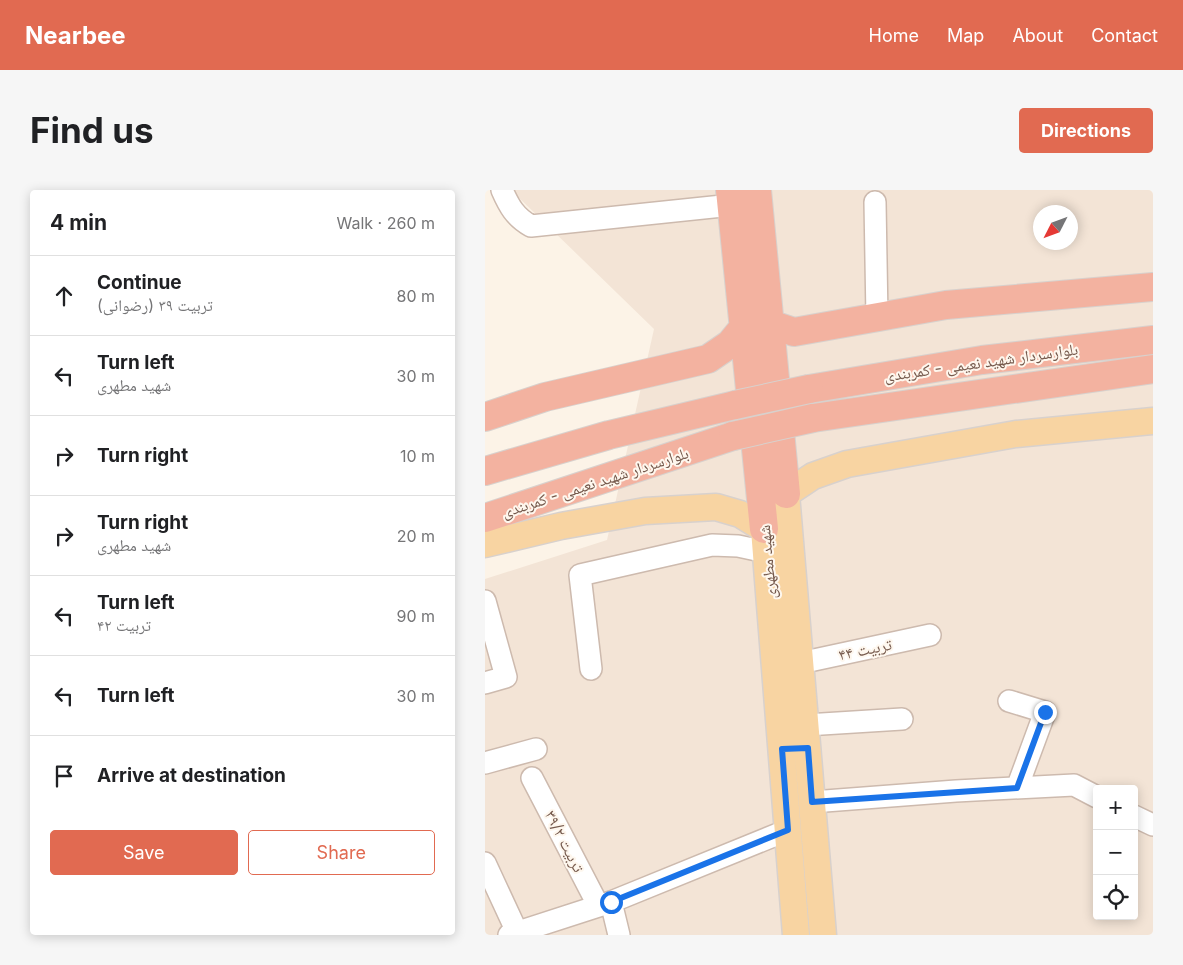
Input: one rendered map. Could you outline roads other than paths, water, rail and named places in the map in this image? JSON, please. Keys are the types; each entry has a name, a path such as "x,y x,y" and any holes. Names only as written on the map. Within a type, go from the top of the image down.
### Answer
{"highway":[{"name":"شهید مطهری","path":"757,190 757,326 765,541"},
{"name":"شهید مطهری","path":"731,197 757,326 786,494"},
{"path":"485,417 545,397 708,359 757,326 794,332 946,305 1153,287"},
{"name":"بلوارسردار شهید نعیمی - کمربندی","path":"485,471 609,435 809,389 982,360 1153,340"},
{"name":"بلوارسردار شهید نعیمی - کمربندی","path":"485,518 733,436 813,418 1153,369"}],"main road":[{"path":"786,494 813,476 847,464 1016,434 1153,421"},
{"name":"شهید مطهری","path":"786,494 823,935"},
{"path":"485,544 561,526 645,511 716,507 740,514 765,541"},
{"name":"شهید مطهری","path":"765,541 796,935"},
{"path":"782,749 807,737"}],"street":[{"path":"501,190 508,205 519,219 531,226 731,197"},
{"path":"875,202 877,318"},
{"path":"591,669 580,574 711,545 738,546 765,541"},
{"path":"485,601 506,677 485,683"},
{"name":"تربیت ۴۴","path":"800,662 931,635"},
{"path":"1009,701 1045,712 1017,788"},
{"path":"807,737 902,719"},
{"path":"485,763 535,749"},
{"name":"تربيت ۳۹/۲","path":"532,778 604,904 619,935"},
{"path":"812,802 1074,785 1093,795"},
{"path":"1138,818 1153,825"},
{"path":"485,863 522,933 604,904 788,830"}]}
